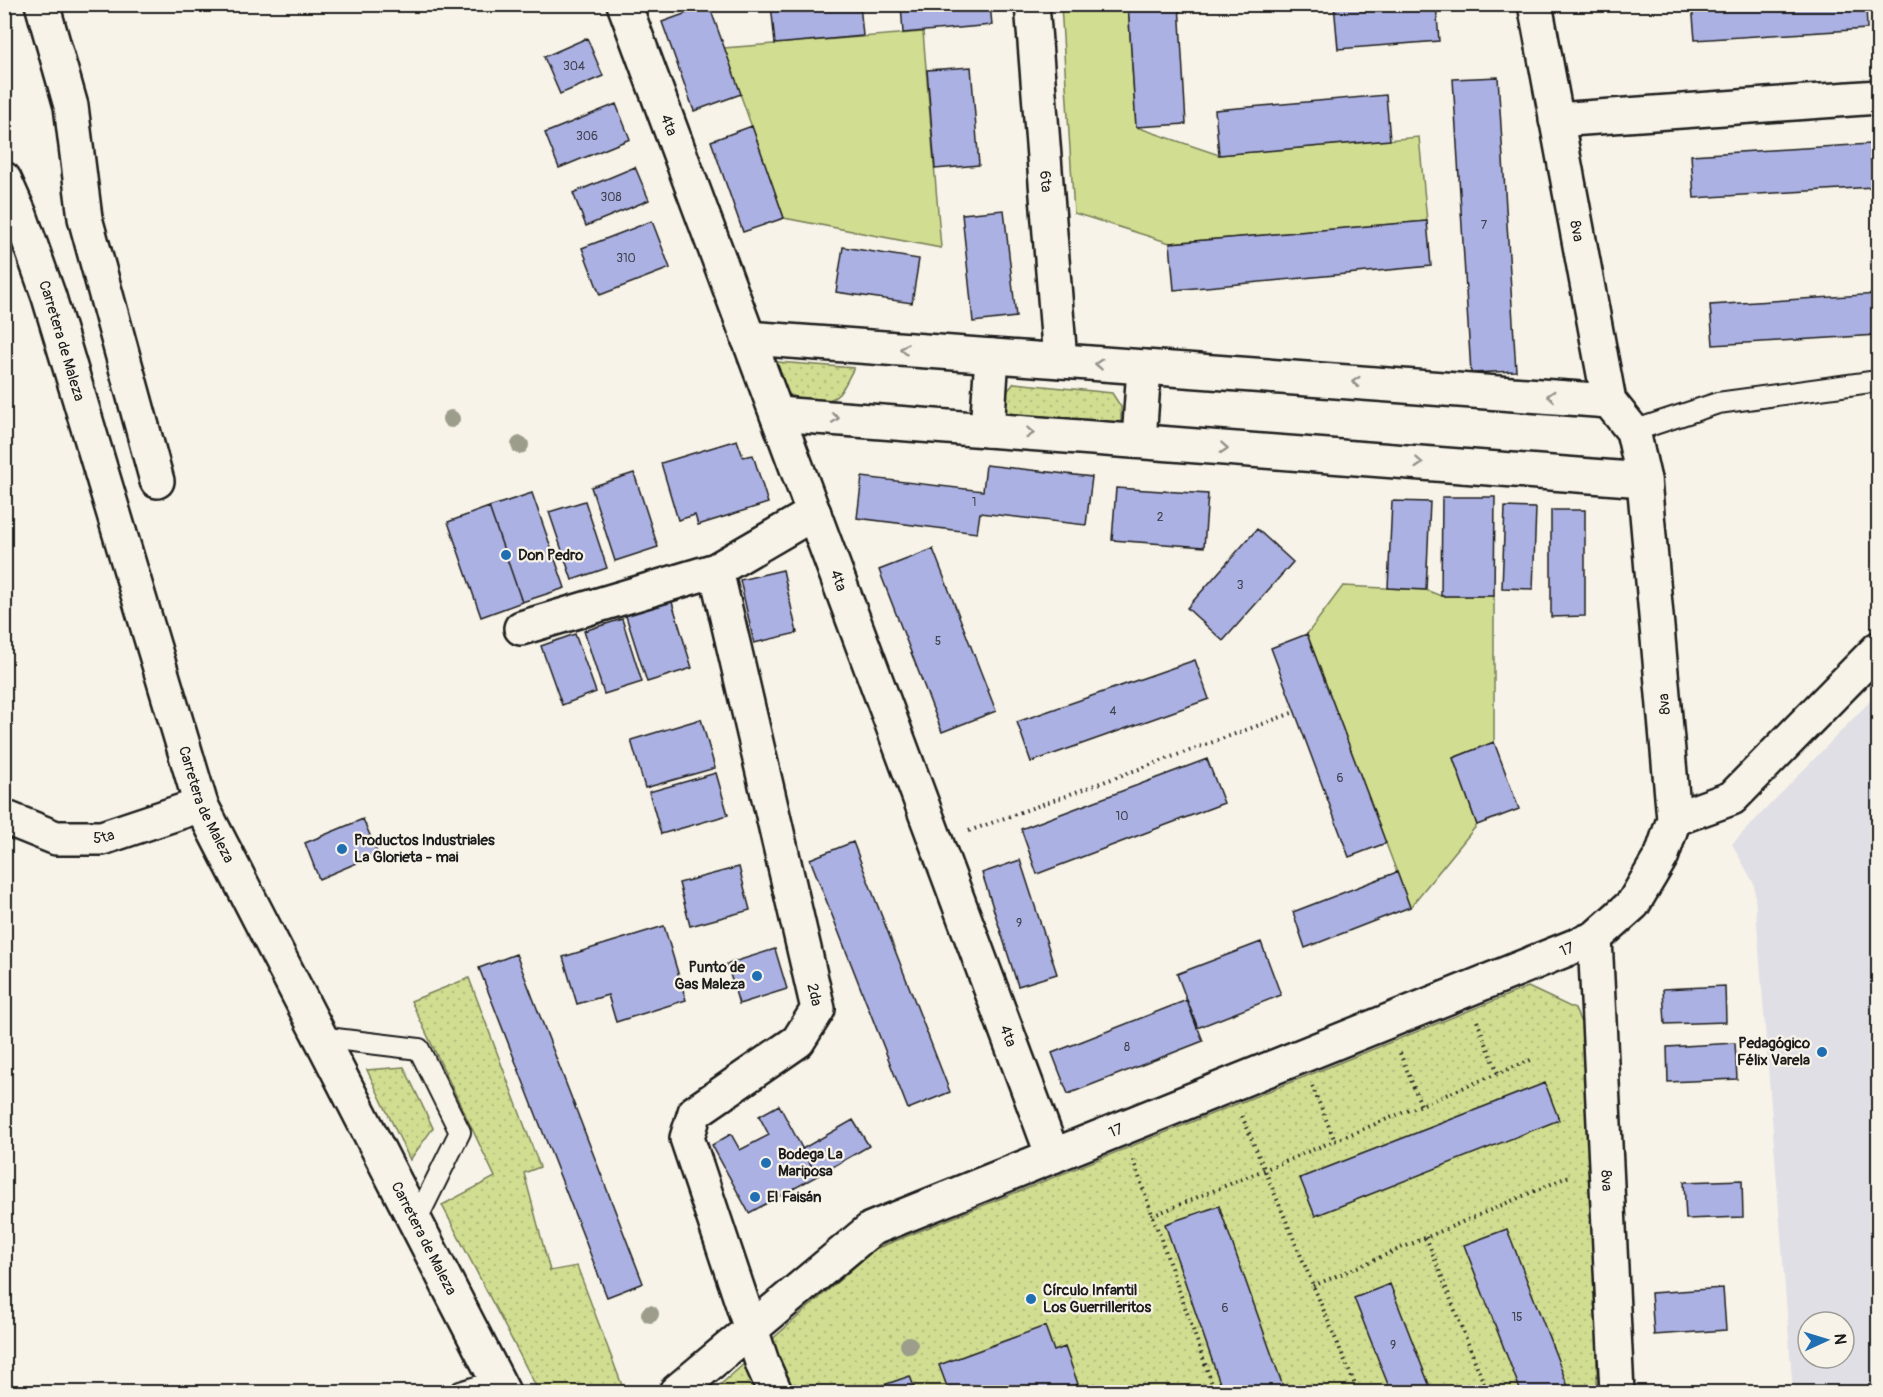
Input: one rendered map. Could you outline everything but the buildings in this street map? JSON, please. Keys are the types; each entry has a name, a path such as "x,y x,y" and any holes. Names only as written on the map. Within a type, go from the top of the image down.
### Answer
{"street":[{"path":"42,4 71,106 85,218 157,482"},
{"name":"4ta","path":"624,4 1053,1156"},
{"name":"6ta","path":"1032,4 1060,361"},
{"name":"8va","path":"1535,4 1609,400 1633,431 1644,480 1674,819 1662,855 1633,904 1595,938 1617,1392"},
{"path":"1556,120 1878,97"},
{"name":"Carretera de Maleza","path":"4,179 20,215 49,297 201,805 500,1387"},
{"path":"748,338 1609,400"},
{"path":"987,430 992,356"},
{"path":"1138,441 1144,367"},
{"path":"777,414 1644,480"},
{"path":"521,628 716,570 814,513"},
{"name":"2da","path":"716,570 818,1009 798,1041 695,1112 687,1138 763,1365 775,1392"},
{"path":"1674,819 1732,798 1878,649"},
{"name":"5ta","path":"4,817 56,838 102,837 201,805"},
{"name":"17","path":"676,1392 870,1229 1595,938"}],"lane":[{"path":"1633,431 1718,403 1878,381"},
{"path":"319,1036 419,1049 460,1132 415,1224"},
{"path":"460,1392 500,1387"}],"path":[{"path":"937,843 1295,712"},
{"path":"1464,990 1498,1073"},
{"path":"1388,1021 1421,1105"},
{"path":"1300,1056 1335,1141"},
{"path":"1152,1216 1533,1059"},
{"path":"1228,1085 1358,1392"},
{"path":"1122,1128 1215,1392"},
{"path":"1313,1286 1606,1161"},
{"path":"1426,1237 1484,1384"}],"shaded area":[{"name":"Pedagógico Félix Varela","path":"1878,693 1878,1392 1793,1392 1754,884 1732,844"}],"green space":[{"path":"1061,5 1128,5 1136,127 1219,155 1419,137 1427,221 1170,243 1074,213"},
{"path":"923,32 941,248 784,218 724,48"},
{"path":"777,362 854,368 839,394 834,398 820,401 796,397 784,392"},
{"path":"1014,383 1112,393 1121,407 1121,425 1004,415 1005,394"},
{"path":"1343,586 1426,590 1441,596 1494,596 1494,742 1453,758 1477,825 1410,907 1307,634"},
{"path":"469,978 540,1167 524,1173 550,1271 577,1266 623,1388 615,1392 539,1392 442,1205 495,1177 411,1001"},
{"path":"1528,987 1575,1009 1588,1039 1597,1290 1597,1392 712,1392 875,1249"},
{"path":"404,1067 433,1128 410,1160 367,1070"}],"place":[{"name":"Don Pedro","path":"506,555"},
{"name":"Productos Industriales La Glorieta - mai","path":"342,849"},
{"name":"Punto de Gas Maleza","path":"757,976"},
{"name":"Pedagógico Félix Varela","path":"1822,1052"},
{"name":"Bodega La Mariposa","path":"766,1163"},
{"name":"El Faisán","path":"755,1197"},
{"name":"Círculo Infantil Los Guerrilleritos","path":"1031,1299"}]}
